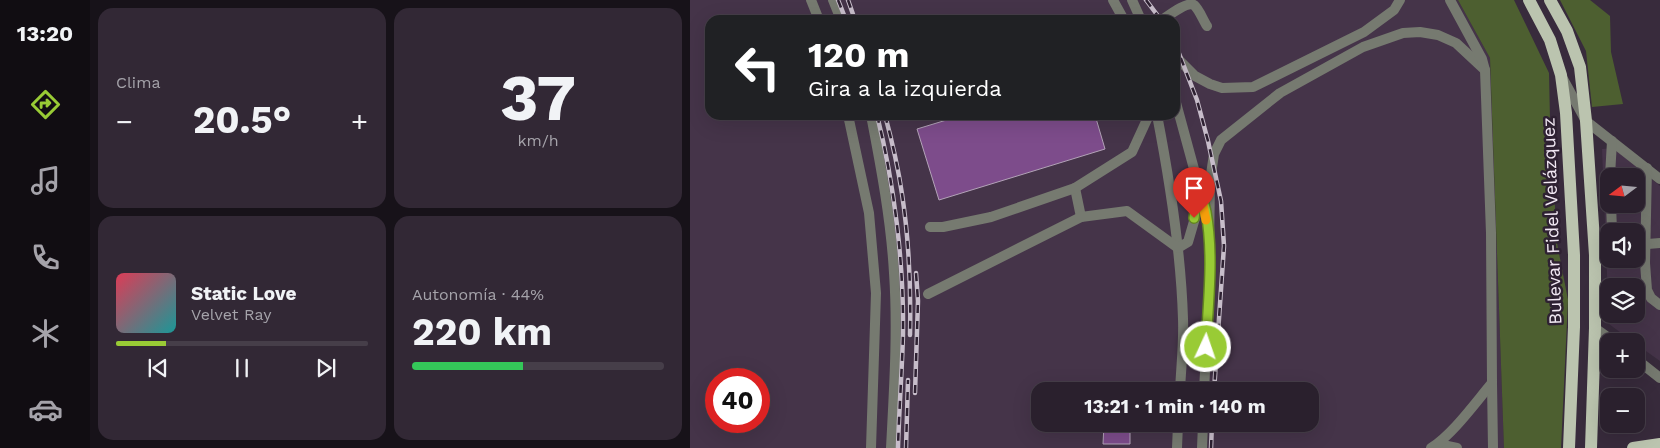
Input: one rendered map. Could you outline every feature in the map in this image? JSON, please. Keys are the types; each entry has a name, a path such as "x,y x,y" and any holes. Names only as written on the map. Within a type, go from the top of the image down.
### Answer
{"main road":[{"name":"Bulevar Fidel Velázquez","path":"1529,0 1550,40 1561,75 1566,112 1574,255 1574,327 1569,448"},
{"path":"1550,0 1567,31 1580,67 1586,121 1595,255 1596,328 1592,448"},
{"path":"1574,255 1595,255"},
{"path":"1633,448 1660,444"}],"street":[{"path":"811,0 817,15"},
{"path":"833,0 838,15"},
{"path":"1113,0 1121,15"},
{"path":"1132,0 1140,15"},
{"path":"1180,61 1195,76 1210,84 1222,88 1253,88 1364,32 1394,10 1400,0"},
{"path":"1450,0 1482,58 1485,70 1491,233 1493,448"},
{"path":"1170,15 1190,4 1194,6 1206,26"},
{"path":"1209,249 1210,181 1214,154 1221,140 1280,93 1362,47 1403,34 1420,32 1438,35 1456,43 1485,70"},
{"path":"1561,75 1586,121 1660,179"},
{"path":"1180,117 1206,212 1210,274 1204,382"},
{"path":"849,120 869,213 876,293 871,448"},
{"path":"872,120 886,199 894,273 895,346 891,448"},
{"path":"930,227 944,227 991,217 1075,188 1132,152 1147,120"},
{"path":"1158,120 1169,178 1178,248 1183,320 1180,382"},
{"path":"1610,168 1612,142"},
{"path":"1642,223 1646,168"},
{"path":"1178,248 1188,242 1199,186"},
{"path":"1075,188 1081,217"},
{"path":"928,294 1081,217 1127,212 1178,248"},
{"path":"1645,245 1660,243"},
{"path":"1644,268 1647,290 1651,298 1660,305"},
{"path":"1596,328 1603,333"},
{"path":"1645,366 1660,378"},
{"path":"1435,446 1492,382"},
{"path":"1177,448 1178,432"},
{"path":"1202,432 1202,448"},
{"path":"1435,446 1457,448"}],"shaded area":[{"path":"690,0 1458,0 1490,58 1504,448 690,448"},
{"path":"1614,148 1638,168 1603,168 1602,149"},
{"path":"1645,174 1660,186 1660,361 1645,350 1645,333 1621,333 1609,324 1645,323 1645,278 1607,278 1607,268 1645,268 1645,223 1605,223 1605,213 1645,213"}],"green space":[{"path":"1458,0 1514,0 1549,73 1557,243 1568,300 1561,448 1504,448 1490,58"},
{"path":"1560,0 1590,0 1610,16 1611,52 1623,104 1592,107 1586,51"}],"building":[{"path":"947,120 1096,120 1105,149 939,200 917,129"},
{"path":"1104,432 1130,432 1130,444 1103,444"}],"railway":[{"path":"838,0 844,15"},
{"path":"848,0 853,15"},
{"path":"1146,0 1157,15"},
{"path":"1180,56 1197,100 1221,201 1224,246 1215,382"},
{"path":"878,120 893,195 902,279 903,334 898,448"},
{"path":"886,120 897,164 906,229 909,264 910,335"},
{"path":"915,393 918,301 916,273"},
{"path":"906,448 908,380"},
{"path":"1211,448 1212,432"}],"slow traffic":[{"path":"1198,190 1199,186 1206,212 1206,220"}],"route":[{"path":"1194,218 1199,186 1206,212 1209,249 1210,274 1206,347"}]}
